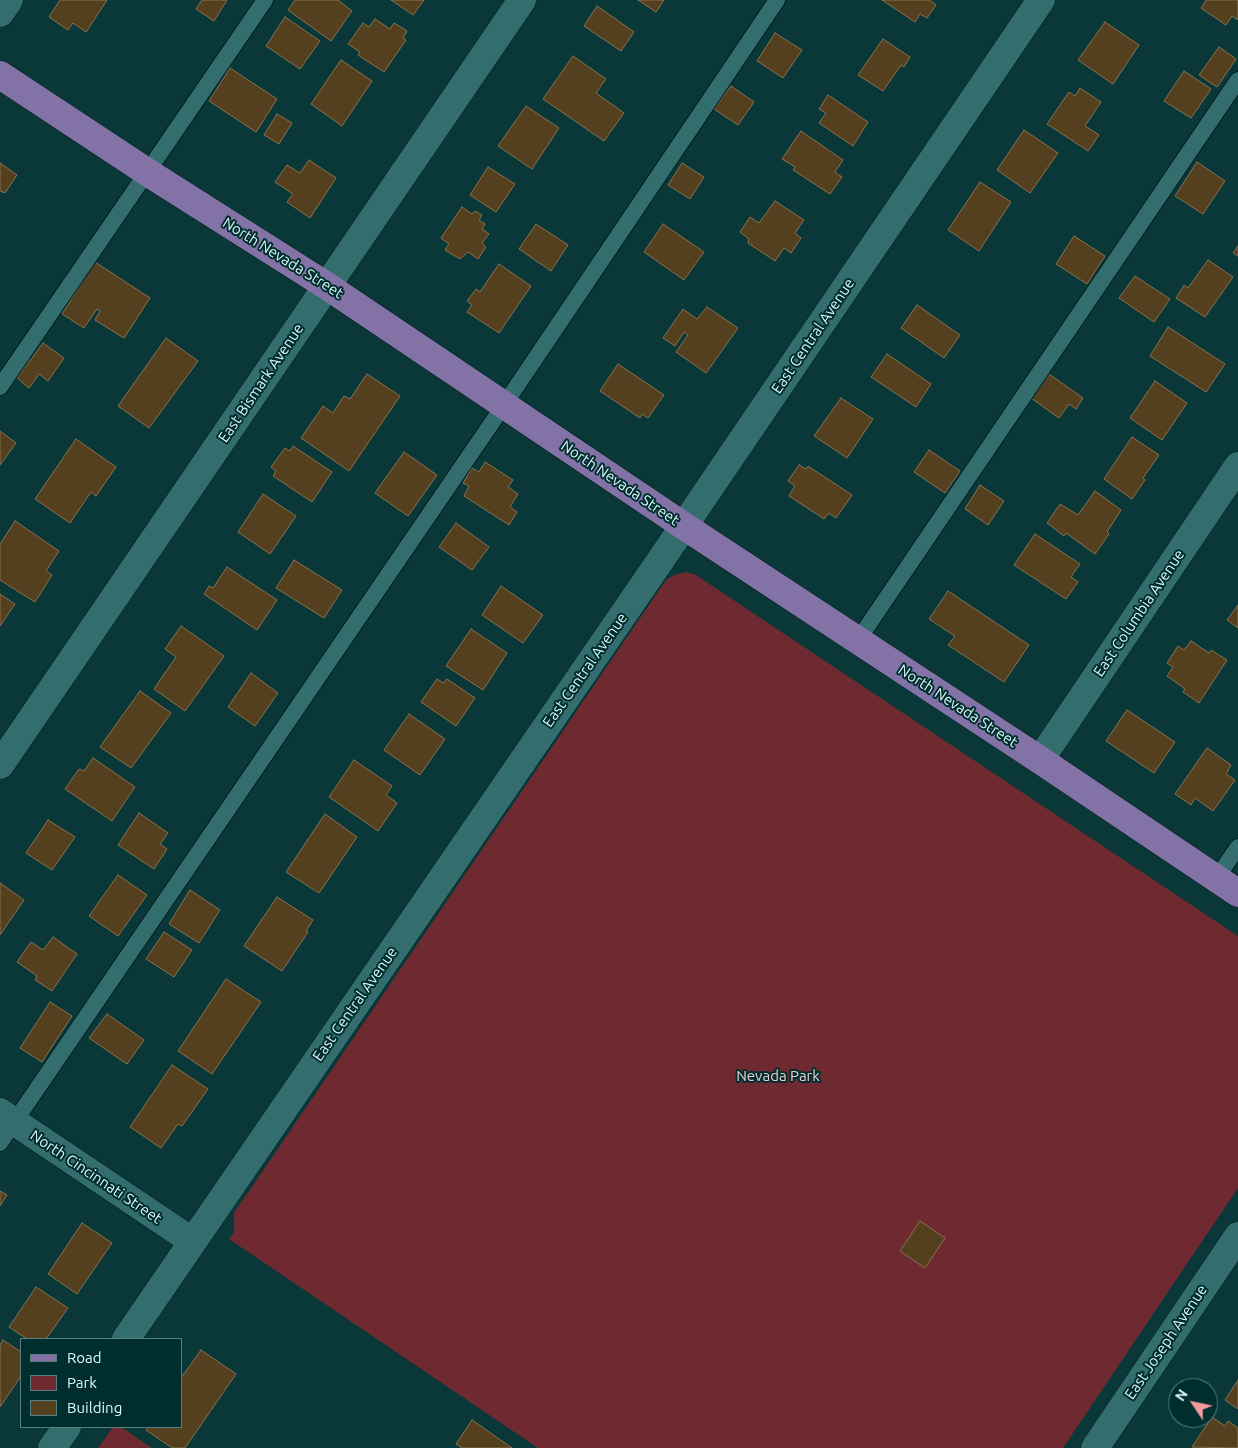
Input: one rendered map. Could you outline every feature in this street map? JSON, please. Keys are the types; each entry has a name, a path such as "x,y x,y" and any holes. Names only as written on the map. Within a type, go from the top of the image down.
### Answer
{"main road":[{"name":"North Nevada Street","path":"0,75 146,172 327,286 684,526 1040,760 1227,886"}],"street":[{"path":"0,12 8,0"},
{"name":"East Bismark Avenue","path":"0,765 522,0"},
{"name":"East Central Avenue","path":"127,1338 684,526 1041,0"},
{"name":"East Columbia Avenue","path":"1040,760 1238,466"},
{"name":"North Cincinnati Street","path":"5,1126 192,1241"},
{"name":"East Joseph Avenue","path":"1095,1448 1238,1236"},
{"path":"52,1448 66,1428"}],"lane":[{"path":"0,387 265,0"},
{"path":"5,1126 504,405 777,0"},
{"path":"858,640 1238,80"},
{"path":"1227,886 1238,847"}],"green space":[{"name":"Nevada Park","path":"686,572 696,575 1238,936 1238,1188 1063,1448 538,1448 229,1239 234,1232 234,1213 666,580 674,575"},
{"path":"112,1428 122,1428 152,1448 98,1448"}],"building":[{"path":"60,0 107,0 86,32 73,23 68,30 49,17"},
{"path":"202,0 227,0 214,21 196,9"},
{"path":"295,0 338,0 352,11 331,41 288,10"},
{"path":"391,0 424,0 413,15"},
{"path":"638,0 664,0 656,12"},
{"path":"882,0 930,0 936,5 927,18 920,14 915,22"},
{"path":"1206,0 1238,0 1238,20 1232,16 1226,25 1201,8"},
{"path":"597,6 634,32 621,51 584,26"},
{"path":"285,17 320,41 300,69 266,46"},
{"path":"375,19 390,29 394,23 407,31 403,38 406,40 384,72 358,55 360,52 348,44 363,23 369,27"},
{"path":"1105,22 1139,45 1113,84 1078,60"},
{"path":"775,33 802,50 783,78 757,61"},
{"path":"883,39 910,57 904,67 901,65 883,91 858,75"},
{"path":"1219,47 1236,59 1217,87 1199,75"},
{"path":"573,56 606,79 596,93 624,113 604,141 543,99"},
{"path":"341,60 372,81 342,126 311,104"},
{"path":"230,68 277,99 256,132 209,101"},
{"path":"1184,71 1211,89 1191,118 1164,101"},
{"path":"731,86 754,102 738,125 714,109"},
{"path":"1080,88 1101,102 1085,126 1099,135 1088,151 1047,124 1069,92 1075,96"},
{"path":"828,95 868,122 853,146 819,123 826,113 819,109"},
{"path":"526,106 559,128 532,169 498,146"},
{"path":"277,114 292,123 279,144 264,135"},
{"path":"1024,130 1058,153 1030,193 997,170"},
{"path":"801,131 843,160 835,172 842,177 830,194 793,170 795,167 782,159"},
{"path":"309,160 336,178 310,218 287,202 293,194 275,182 287,165 300,173"},
{"path":"1197,162 1225,181 1203,214 1175,196"},
{"path":"0,163 17,175 5,193 0,191"},
{"path":"682,163 704,177 690,199 668,185"},
{"path":"488,167 515,184 496,212 470,195"},
{"path":"980,182 1011,202 979,251 948,230"},
{"path":"775,201 804,220 795,233 801,238 791,253 784,248 775,261 748,243 749,239 740,232 750,217 759,223"},
{"path":"462,207 472,214 475,211 482,215 479,220 485,224 482,229 489,234 482,243 486,247 478,259 468,252 460,259 445,250 449,244 441,238"},
{"path":"536,224 568,245 551,271 519,249"},
{"path":"663,224 704,252 684,280 644,252"},
{"path":"1074,236 1105,256 1087,284 1056,264"},
{"path":"1238,246 1238,256 1233,253"},
{"path":"1208,260 1233,277 1205,317 1176,298 1184,285 1188,288"},
{"path":"95,262 150,298 124,338 95,320 100,311 97,309 84,328 62,314"},
{"path":"499,264 531,286 499,333 467,312 472,305 467,301 476,289 480,292"},
{"path":"1135,276 1170,299 1154,322 1119,298"},
{"path":"917,305 960,335 944,358 901,328"},
{"path":"707,307 738,328 706,373 676,352 688,335 684,332 675,346 663,338 683,309 697,319"},
{"path":"1168,327 1225,364 1206,392 1150,356"},
{"path":"166,338 198,361 149,428 118,406"},
{"path":"43,343 64,358 48,381 39,374 29,388 17,378"},
{"path":"887,354 931,384 916,407 871,377"},
{"path":"618,364 664,395 648,418 642,414 640,418 600,391"},
{"path":"367,374 400,396 349,471 301,438 323,406 333,413 344,396 350,399"},
{"path":"1049,374 1083,398 1076,409 1069,404 1059,418 1031,398"},
{"path":"1155,381 1187,403 1162,440 1130,418"},
{"path":"841,398 873,419 847,458 814,436"},
{"path":"0,431 16,443 0,465"},
{"path":"1132,437 1159,455 1143,478 1145,480 1132,499 1104,479"},
{"path":"76,439 116,467 96,496 91,492 70,523 35,499"},
{"path":"293,446 332,472 312,502 273,476 276,471 271,467 285,448 290,451"},
{"path":"929,450 960,471 945,493 914,472"},
{"path":"404,452 437,475 408,516 375,493"},
{"path":"485,462 513,480 508,487 518,494 510,507 517,512 509,525 464,496 469,486 463,483 472,468 479,472"},
{"path":"799,465 806,469 808,466 852,495 836,518 829,513 824,519 789,496 795,486 788,481"},
{"path":"980,485 1004,501 988,525 965,509"},
{"path":"1095,491 1121,510 1107,532 1109,534 1095,554 1066,533 1064,536 1047,523 1060,504 1078,515"},
{"path":"263,494 296,516 270,554 238,532"},
{"path":"15,521 59,551 46,571 52,575 35,602 0,580 0,544"},
{"path":"456,523 489,547 472,570 439,547"},
{"path":"1035,534 1080,564 1071,577 1078,582 1066,599 1014,565"},
{"path":"294,560 342,590 324,618 276,588"},
{"path":"227,567 277,600 257,630 204,594 209,586 213,588"},
{"path":"501,586 543,615 523,643 482,615"},
{"path":"948,591 1029,645 1004,682 948,645 955,636 929,619"},
{"path":"0,594 15,604 0,626"},
{"path":"1238,605 1238,628 1227,620"},
{"path":"181,626 224,656 185,711 154,689 176,657 165,649"},
{"path":"471,629 507,653 483,690 446,666"},
{"path":"1191,641 1209,653 1211,650 1227,660 1199,703 1183,692 1185,689 1167,676 1173,667 1167,663 1178,646 1184,650"},
{"path":"251,673 278,693 255,726 228,707"},
{"path":"437,679 443,683 447,679 475,698 456,726 421,702"},
{"path":"140,691 171,713 131,768 100,747"},
{"path":"1127,710 1175,742 1154,773 1106,741"},
{"path":"409,714 445,739 420,775 384,750"},
{"path":"1207,748 1231,765 1226,774 1235,780 1213,811 1195,798 1191,805 1175,794"},
{"path":"93,758 135,787 112,821 65,789 79,769 84,771"},
{"path":"354,760 392,786 386,795 397,803 378,831 329,797"},
{"path":"139,813 168,833 160,844 167,849 154,869 118,845"},
{"path":"325,814 357,837 319,893 286,872"},
{"path":"48,820 75,837 52,870 26,853"},
{"path":"118,875 147,895 118,936 89,916"},
{"path":"0,883 24,900 0,935"},
{"path":"190,890 220,910 199,943 169,924"},
{"path":"277,897 313,920 306,931 308,932 282,971 244,946"},
{"path":"164,932 192,950 174,977 146,959"},
{"path":"53,937 77,954 52,991 35,980 37,976 17,962 31,942 43,950"},
{"path":"226,979 261,1002 212,1074 178,1051"},
{"path":"50,1002 72,1016 42,1062 20,1048"},
{"path":"107,1014 144,1040 127,1064 89,1038"},
{"path":"172,1065 208,1089 182,1126 178,1124 161,1148 130,1127"},
{"path":"0,1191 7,1195 0,1206"},
{"path":"920,1221 945,1238 925,1268 900,1251"},
{"path":"82,1223 112,1243 77,1294 48,1274"},
{"path":"36,1287 68,1308 47,1338 26,1338 9,1327"},
{"path":"3,1340 20,1351 20,1377 0,1407 0,1345"},
{"path":"201,1350 236,1374 185,1448 172,1448 146,1430 147,1428 182,1428 182,1377"},
{"path":"1238,1380 1238,1409 1225,1400"},
{"path":"472,1420 512,1448 462,1448 456,1444"},
{"path":"1218,1421 1225,1426 1228,1421 1238,1428 1238,1448 1192,1447 1205,1428 1218,1428"}]}
